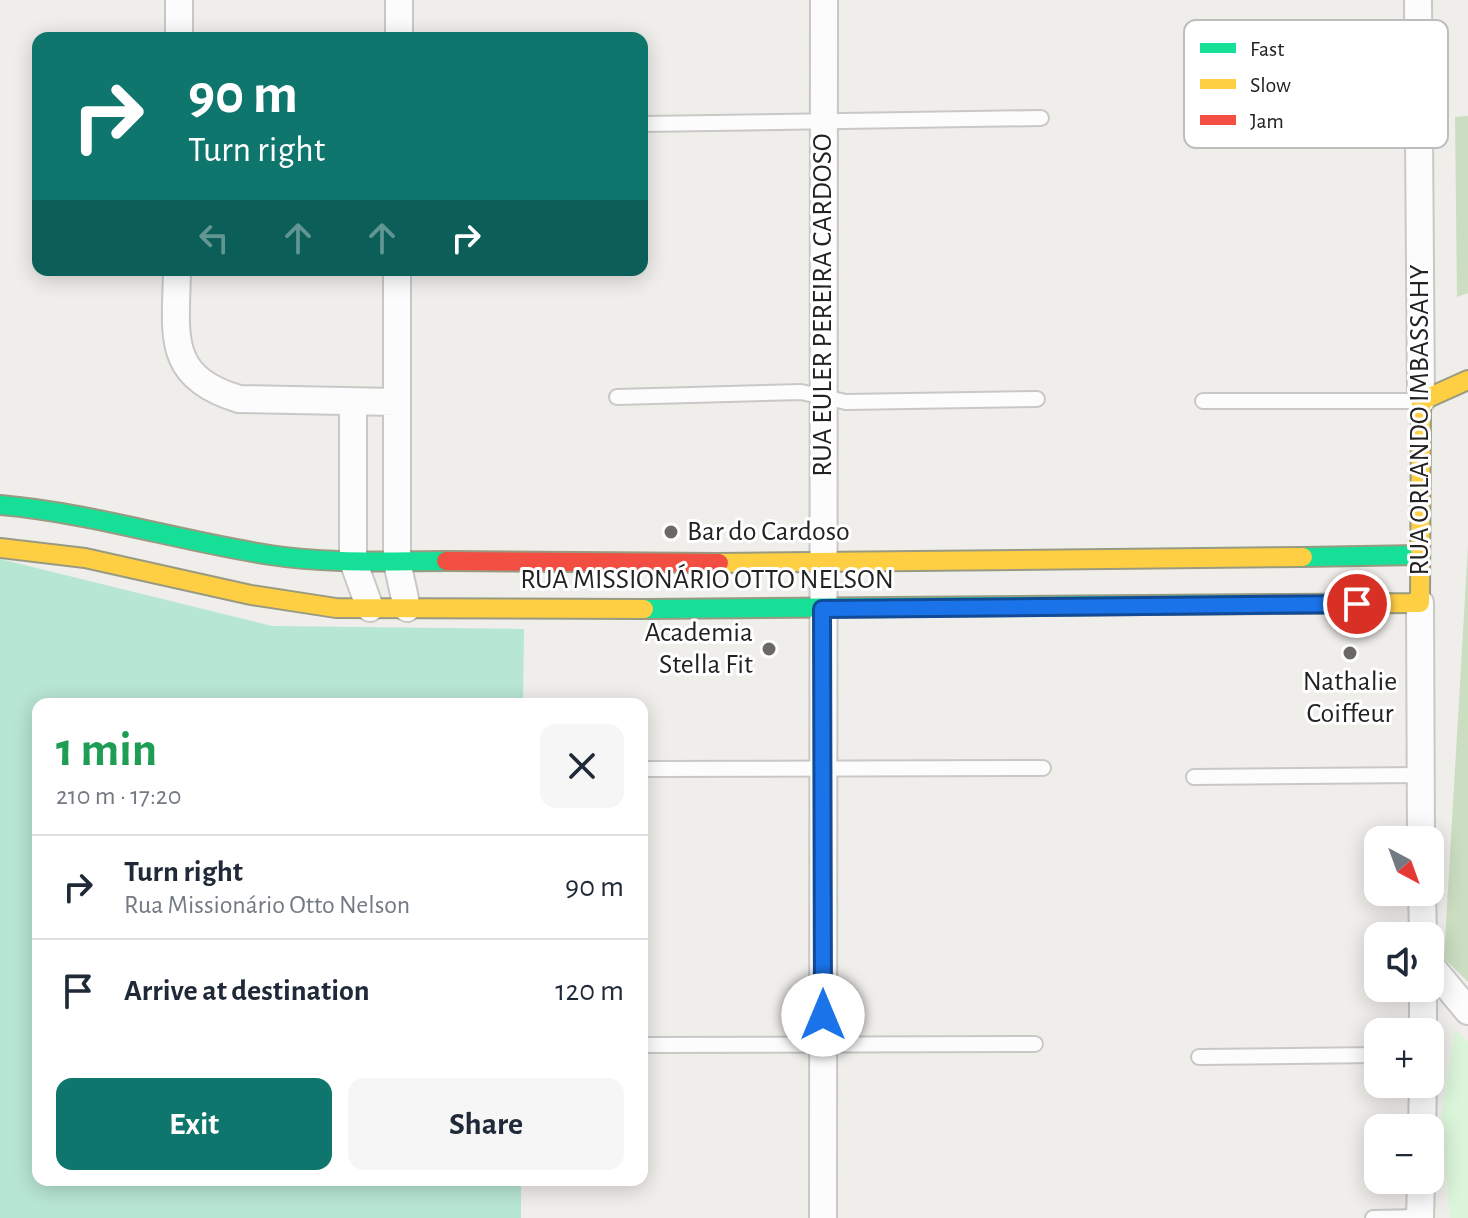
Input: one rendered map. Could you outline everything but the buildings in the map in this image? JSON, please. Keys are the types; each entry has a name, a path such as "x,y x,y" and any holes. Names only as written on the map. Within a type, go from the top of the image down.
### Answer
{"street":[{"path":"179,0 179,32"},
{"path":"399,0 399,32"},
{"name":"RUA EULER PEREIRA CARDOSO","path":"823,1218 824,0"},
{"name":"RUA ORLANDO IMBASSAHY","path":"1418,148 1421,826"},
{"path":"177,276 176,343 183,365 197,381 217,393 239,399 396,402"},
{"path":"397,276 397,562 407,608"},
{"path":"1421,401 1468,380"},
{"path":"353,402 353,561 370,608"},
{"name":"RUA MISSIONÁRIO OTTO NELSON","path":"0,505 88,514 271,556 353,561 822,564 1420,555"},
{"name":"RUA MISSIONÁRIO OTTO NELSON","path":"0,548 47,549 285,604 370,608 822,609 1420,603"},
{"path":"1444,982 1468,1011"},
{"path":"1420,1218 1421,1194"}],"lane":[{"path":"648,124 1041,118"},
{"path":"617,397 801,392 846,402 1037,399"},
{"path":"1203,401 1421,401"},
{"path":"648,769 1043,768"},
{"path":"1194,777 1420,775"},
{"path":"648,1045 1035,1044"},
{"path":"1199,1057 1364,1055"},
{"path":"1373,1218 1420,1218"}],"green space":[{"path":"1468,116 1468,293 1457,297 1455,117"},
{"path":"1468,546 1468,982 1444,958"},
{"path":"0,559 272,626 524,629 523,698 32,698 32,1186 521,1186 521,1218 0,1218"},
{"path":"1455,1029 1468,1042 1468,1218 1450,1218 1444,1114 1441,1114"}],"traffic: fast":[{"path":"0,505 68,514 292,558 446,561"},
{"path":"1303,557 1420,555"},
{"path":"644,609 1285,604"}],"traffic: slow":[{"path":"1285,604 1420,603 1421,401 1468,380"},
{"path":"0,548 85,558 251,595 336,608 644,609"},
{"path":"719,563 1303,557"}],"traffic: jam":[{"path":"446,561 719,563"}],"place":[{"name":"Bar do Cardoso","path":"671,532"},
{"name":"Academia Stella Fit","path":"769,649"},
{"name":"Nathalie Coiffeur","path":"1350,653"}],"route":[{"path":"823,1015 822,609 1357,604"}]}
